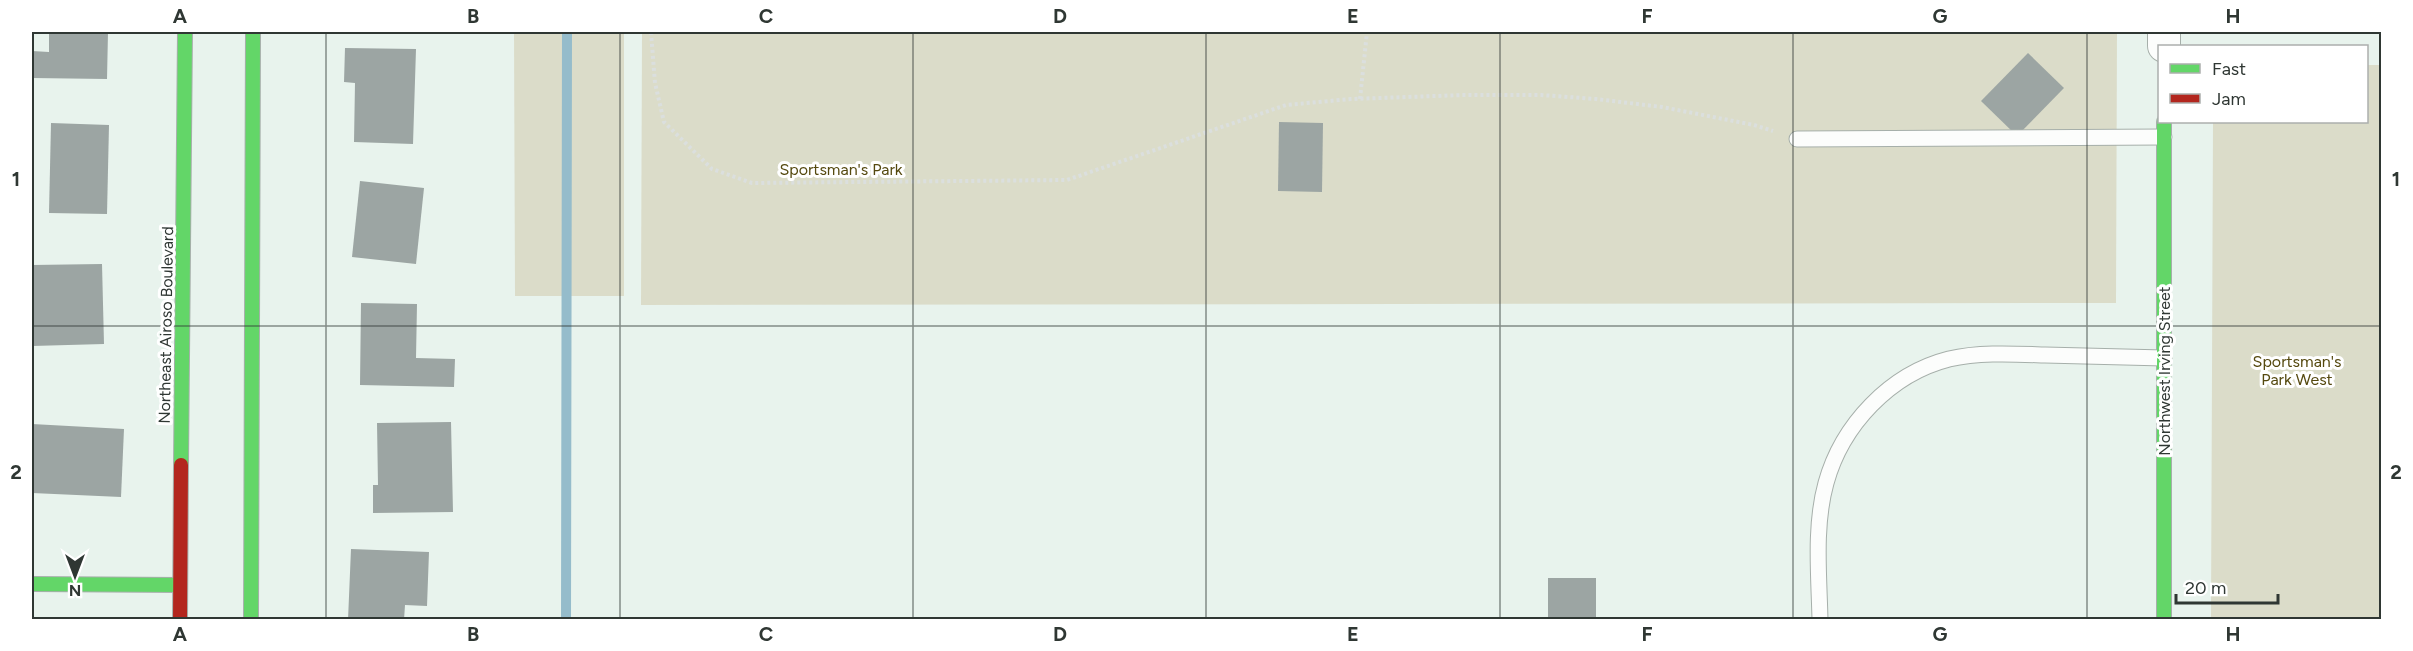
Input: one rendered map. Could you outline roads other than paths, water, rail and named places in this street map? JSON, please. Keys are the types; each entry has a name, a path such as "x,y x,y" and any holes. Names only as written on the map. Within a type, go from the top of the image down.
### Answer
{"main road":[{"name":"Northeast Airoso Boulevard","path":"180,620 185,32"},
{"path":"251,620 253,32"},
{"name":"Northwest Irving Street","path":"2164,129 2164,620"},
{"path":"32,584 180,585"}],"lane":[{"path":"1797,139 2164,129"},
{"path":"1820,620 1819,521 1826,483 1840,446 1868,407 1908,375 1949,359 2001,354 2164,358"}],"waterway":[{"path":"566,620 567,32"}],"park label":[{"name":"Sportsman's Park","path":"841,169"},
{"name":"Sportsman's Park West","path":"2297,370"}]}
